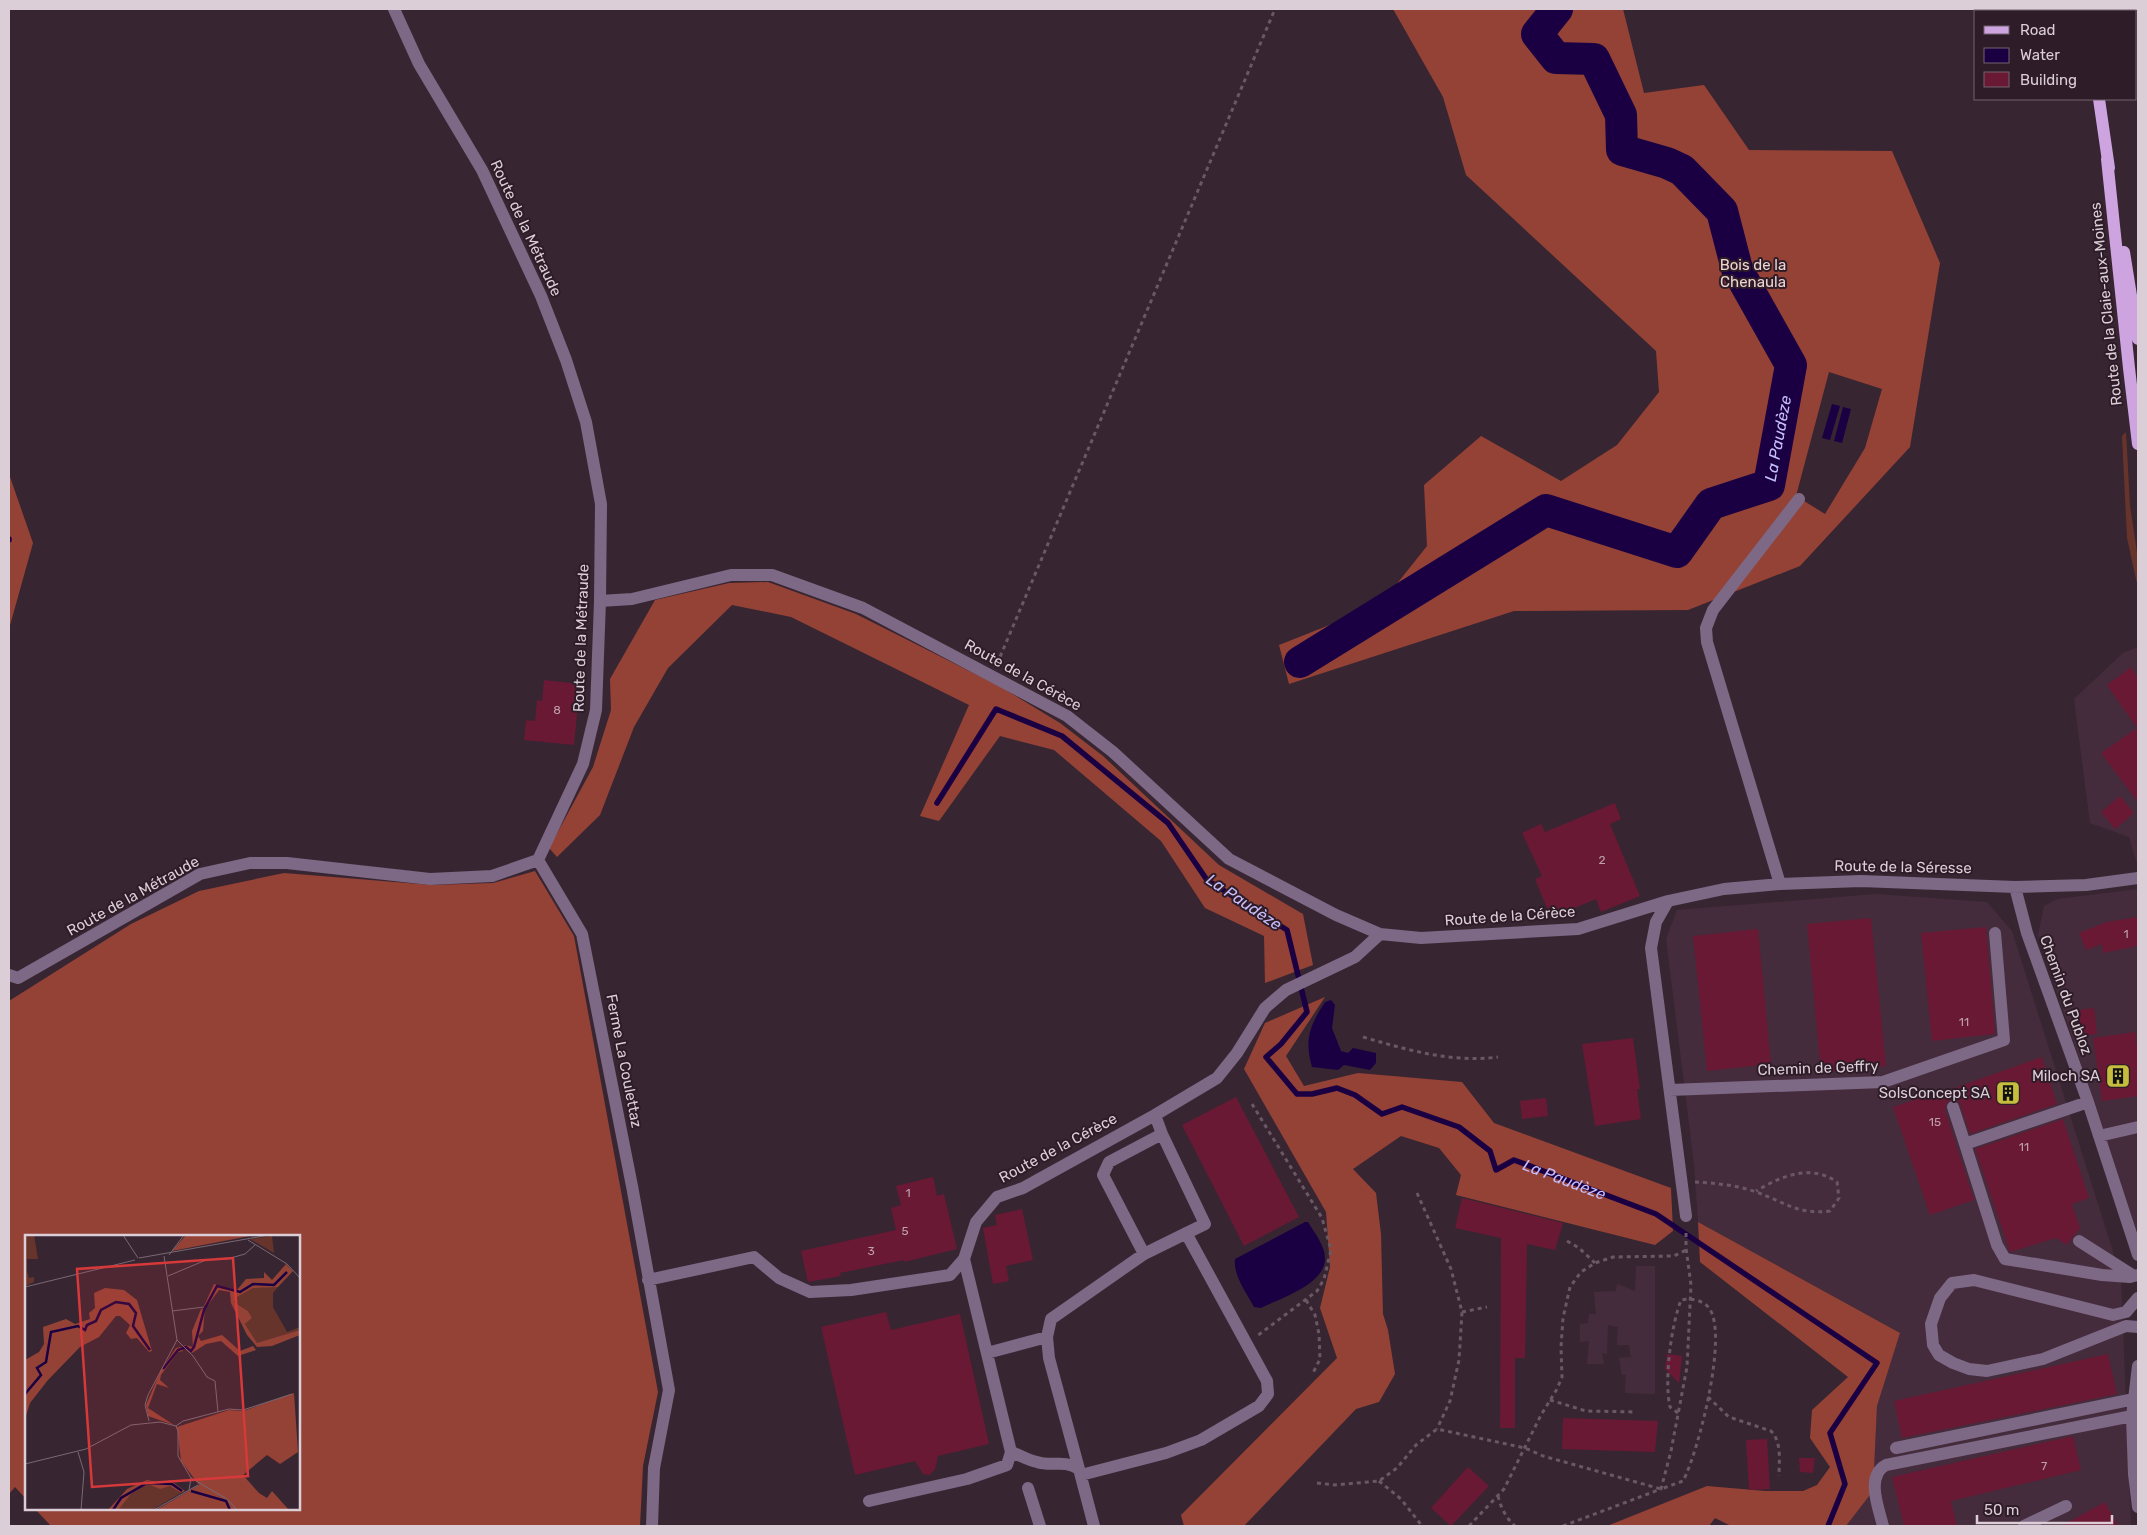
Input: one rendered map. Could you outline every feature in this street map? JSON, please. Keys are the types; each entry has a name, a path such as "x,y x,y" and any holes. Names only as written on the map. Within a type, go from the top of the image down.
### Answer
{"main road":[{"name":"Route de la Claie-aux-Moines","path":"2099,100 2138,339"},
{"name":"Route de la Claie-aux-Moines","path":"2108,159 2138,444"}],"street":[{"name":"Route de la Métraude","path":"12,980 200,874 250,863 287,863 430,879 492,876 538,860 583,764 596,710 601,504 586,422 566,360 541,296 482,170 419,64 394,9"},
{"path":"1780,884 1707,642 1706,628 1713,610 1799,499"},
{"name":"Route de la Cérèce","path":"600,601 632,599 731,575 772,576 863,608 1067,716 1113,752 1229,859 1336,915 1380,934 1421,938 1578,929 1668,901"},
{"name":"Ferme La Coulettaz","path":"538,860 582,934 668,1390 654,1468 652,1526"},
{"name":"Route de la Séresse","path":"1668,901 1724,889 1780,884 1861,881 2016,887 2086,885 2138,878"},
{"name":"Chemin du Publoz","path":"2016,887 2027,934 2134,1228 2138,1255"},
{"path":"1668,901 1656,922 1651,948 1686,1216"},
{"name":"Chemin de Geffry","path":"1670,1090 1883,1082 2004,1040 1995,932"},
{"name":"Route de la Cérèce","path":"648,1280 754,1257 779,1278 810,1292 851,1290 950,1275 964,1259 976,1222 997,1197 1023,1188 1155,1115 1217,1078 1237,1053 1264,1008 1286,990 1355,957 1380,934"},
{"path":"1965,1144 2088,1102"},
{"path":"1953,1107 1997,1245 2005,1259 2102,1275 2136,1276"},
{"path":"1094,1526 1049,1358 1047,1337 1051,1319 1144,1254 1205,1224 1162,1134 1155,1115"},
{"path":"2099,1136 2138,1127"},
{"path":"1144,1254 1103,1175 1109,1162 1162,1134"},
{"path":"1080,1472 1166,1453 1201,1440 1259,1406 1268,1394 1267,1381 1186,1233"},
{"path":"2079,1241 2136,1276"},
{"path":"869,1501 968,1480 1008,1465 1011,1452 964,1259"},
{"path":"2138,1298 2126,1312 2113,1315 1974,1280 1952,1284 1940,1298 1931,1324 1933,1345 1939,1355 1953,1363 1987,1371 2042,1358 2126,1326 2138,1327"},
{"path":"986,1353 1047,1337"},
{"path":"2138,1366 2132,1416 2138,1507"},
{"path":"1896,1448 2134,1399"},
{"path":"1883,1526 1875,1488 1879,1469 1886,1465 2132,1416"},
{"path":"1011,1452 1038,1463 1060,1462 1072,1465 1080,1472"},
{"path":"1028,1488 1040,1526"},
{"path":"2024,1526 2066,1506"}],"path":[{"path":"992,676 1275,9"},
{"path":"1363,1037 1416,1052 1458,1059 1498,1057"},
{"path":"1247,1344 1317,1291 1324,1280 1331,1250 1322,1218 1252,1104"},
{"path":"1682,1182 1711,1183 1756,1191 1787,1206 1813,1213 1830,1212 1839,1198 1837,1182 1828,1176 1808,1172 1790,1174 1756,1191"},
{"path":"1317,1483 1335,1486 1379,1481 1397,1468 1416,1444 1437,1429 1450,1401 1459,1360 1462,1312 1451,1269 1417,1193"},
{"path":"1567,1241 1579,1248 1595,1263"},
{"path":"1469,1526 1504,1489 1562,1377 1561,1347 1563,1318 1570,1287 1581,1272 1595,1263 1613,1258 1674,1256 1686,1249 1690,1285 1687,1367 1661,1489"},
{"path":"1563,1526 1683,1481 1691,1467 1700,1440 1708,1397 1714,1364 1716,1330 1711,1310 1705,1303 1690,1299 1681,1300 1677,1311 1671,1349 1668,1396 1670,1407 1678,1413"},
{"path":"1306,1300 1315,1315 1319,1334 1320,1359 1312,1375"},
{"path":"1462,1312 1487,1307"},
{"path":"1708,1397 1729,1417 1771,1431 1775,1436 1778,1446 1779,1476"},
{"path":"1550,1400 1586,1412 1635,1412"},
{"path":"1437,1429 1525,1448 1543,1456 1661,1489"},
{"path":"1379,1481 1401,1499 1422,1526"},
{"path":"1498,1495 1501,1507 1508,1520 1515,1526"}],"shaded area":[{"path":"2126,432 2130,506 2138,559 2138,588 2127,538 2122,436"},
{"path":"2138,647 2137,864 2129,837 2090,823 2074,699 2123,653"},
{"path":"2138,889 2138,1235 2038,935 2044,906 2057,899"},
{"path":"1877,894 1987,902 2012,931 2121,1277 2131,1526 1846,1526 1873,1491 1877,1406 1900,1333 1698,1222 1694,1164 1666,939 1677,910"},
{"path":"1636,1266 1655,1266 1655,1394 1625,1393 1626,1375 1622,1375 1619,1358 1631,1357 1629,1345 1617,1345 1618,1327 1608,1325 1607,1354 1602,1353 1604,1364 1587,1364 1589,1341 1580,1342 1580,1324 1588,1323 1589,1314 1596,1314 1594,1292 1616,1291 1617,1284 1635,1291"}],"green space":[{"name":"Bois de la Chenaula","path":"1393,9 1623,9 1644,93 1704,85 1749,150 1892,151 1940,263 1910,447 1800,566 1688,610 1514,611 1289,684 1279,645 1380,605 1427,546 1424,485 1481,436 1561,481 1617,445 1659,392 1656,351 1466,175 1443,97","holes":["1829,372 1882,389 1865,448 1825,514 1796,496"]},
{"path":"9,474 33,543 9,629"},
{"path":"768,582 856,614 1001,687 1060,723 1103,756 1219,865 1303,914 1313,965 1265,983 1264,936 1205,908 1161,841 1054,750 1000,736 939,821 920,816 969,705 791,617 732,605 668,668 634,727 600,815 557,857 549,848 593,767 611,710 610,679 655,600 729,583"},
{"path":"535,871 574,936 658,1392 643,1466 640,1526 51,1526 36,1510 300,1510 300,1235 25,1235 25,1498 15,1487 9,1494 9,1001 131,924 199,891 284,873 432,885 493,883"},
{"path":"1325,997 1286,1056 1304,1086 1358,1073 1462,1082 1494,1123 1671,1188 1673,1231 1655,1245 1456,1195 1461,1175 1439,1148 1401,1136 1353,1169 1376,1193 1381,1234 1383,1314 1388,1330 1395,1374 1379,1402 1356,1409 1244,1526 1184,1526 1181,1515 1337,1358 1320,1308 1330,1267 1326,1212 1244,1069 1265,1023"},
{"path":"1698,1222 1900,1333 1877,1406 1873,1491 1846,1526 1731,1526 1715,1518 1709,1526 1607,1526 1707,1486 1765,1491 1803,1491 1817,1485 1830,1467 1810,1438 1812,1410 1848,1377 1700,1262"}],"water":[{"path":"1832,404 1840,406 1830,440 1822,438"},
{"path":"1843,407 1851,409 1842,443 1834,441"},
{"path":"1331,1000 1335,1005 1332,1028 1341,1051 1348,1053 1353,1048 1376,1053 1376,1063 1370,1070 1344,1065 1338,1070 1312,1067 1309,1049 1310,1033 1325,1002"},
{"path":"1308,1222 1319,1239 1325,1253 1323,1267 1310,1283 1301,1289 1261,1308 1254,1307 1238,1277 1235,1259"}],"building":[{"path":"2131,667 2138,678 2138,802 2101,753 2137,728 2107,685"},
{"path":"544,680 580,684 574,745 524,740 526,720 535,721 537,700 542,701"},
{"path":"2120,796 2134,813 2115,829 2101,812"},
{"path":"1615,803 1621,819 1610,824 1640,896 1601,912 1596,899 1551,918 1535,879 1542,876 1522,833 1541,824 1545,832"},
{"path":"2138,917 2138,946 2103,953 2102,944 2086,950 2079,933 2107,922"},
{"path":"1871,918 1886,1066 1821,1073 1807,924"},
{"path":"1986,927 1995,1034 1932,1041 1921,933"},
{"path":"1758,929 1771,1064 1707,1071 1693,936"},
{"path":"2094,1008 2097,1034 2075,1037 2071,1011"},
{"name":"Miloch SA","path":"2135,1032 2138,1055 2138,1096 2102,1101 2093,1038"},
{"path":"1633,1038 1640,1089 1637,1089 1641,1119 1595,1126 1582,1044"},
{"path":"2042,1057 2057,1104 1970,1134 1959,1101 1954,1099 1947,1102 1945,1110 1974,1200 1930,1215 1893,1107 1937,1092 1938,1094"},
{"path":"1236,1097 1299,1217 1244,1246 1182,1125"},
{"path":"1546,1098 1548,1116 1522,1119 1520,1101"},
{"path":"2063,1119 2089,1198 2072,1204 2080,1228 2067,1245 2056,1238 2010,1252 1975,1149"},
{"path":"933,1177 937,1196 944,1194 957,1249 904,1262 904,1260 840,1273 841,1276 808,1282 801,1251 896,1230 891,1208 901,1205 896,1186"},
{"path":"1462,1198 1563,1223 1555,1250 1527,1244 1525,1358 1515,1358 1515,1428 1500,1428 1501,1238 1455,1228"},
{"path":"1022,1209 1033,1260 1006,1266 1009,1281 993,1284 983,1228 997,1225 995,1215"},
{"path":"886,1312 891,1330 960,1314 989,1444 938,1456 935,1469 930,1475 923,1474 915,1461 855,1475 821,1327"},
{"path":"1667,1354 1682,1356 1679,1383 1665,1369"},
{"path":"2108,1354 2117,1394 1902,1438 1894,1401"},
{"path":"1563,1418 1658,1421 1655,1452 1562,1449"},
{"path":"2073,1436 2081,1470 1951,1501 1957,1526 1904,1526 1892,1477"},
{"path":"1767,1439 1770,1489 1749,1490 1746,1440"},
{"path":"1799,1458 1815,1458 1813,1473 1800,1472"},
{"path":"1468,1467 1489,1486 1451,1526 1431,1508"},
{"path":"2105,1502 2118,1526 2061,1526"}],"waterway":[{"name":"La Paudèze","path":"1300,662 1546,510 1677,552 1711,504 1769,485 1791,365 1737,269 1722,211 1682,170 1667,163 1622,150 1621,115 1594,59 1556,58 1537,34 1557,9"},
{"name":"La Paudèze","path":"937,803 996,709 1062,736 1168,823 1207,880 1287,930 1307,1012 1281,1044 1266,1057 1297,1094 1312,1094 1337,1088 1355,1095 1382,1114 1402,1107 1459,1127 1490,1151 1496,1170 1514,1160 1656,1214 1877,1363 1830,1433 1845,1484 1828,1526"}],"place":[{"name":"Miloch SA","path":"2118,1076"},
{"name":"SolsConcept SA","path":"2008,1093"}]}
